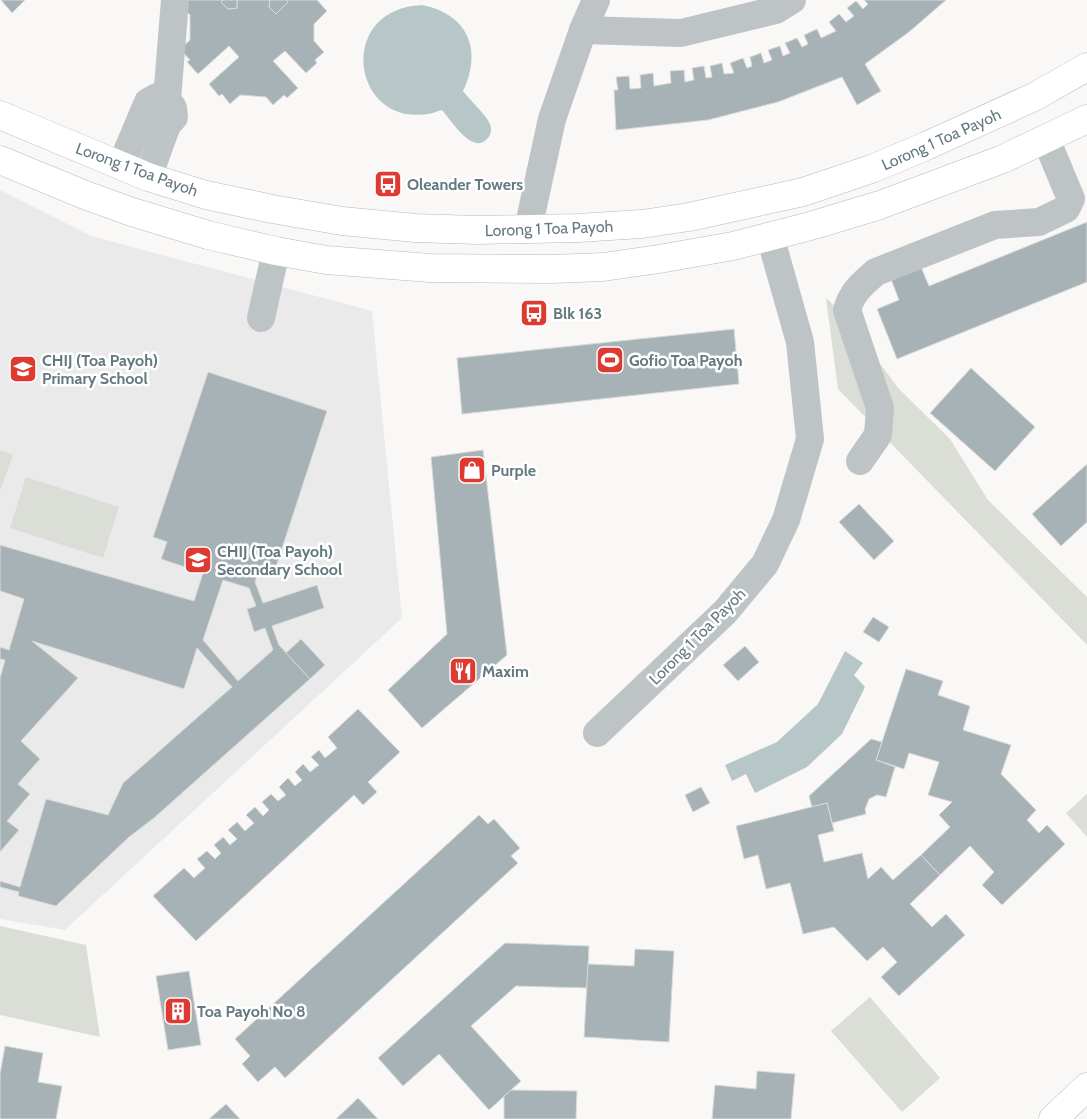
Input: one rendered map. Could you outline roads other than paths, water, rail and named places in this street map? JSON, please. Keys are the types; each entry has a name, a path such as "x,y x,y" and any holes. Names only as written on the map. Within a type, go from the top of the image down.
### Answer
{"main road":[{"name":"Lorong 1 Toa Payoh","path":"0,115 148,177 206,195 342,221 415,228 477,230 642,224 689,217 803,192 874,168 1034,97 1087,67"},
{"path":"0,160 132,212 208,235 276,252 326,260 430,268 552,269 604,267 659,260 733,246 770,236 880,205 1002,159 1087,120"},
{"path":"1052,1119 1087,1087"}],"street":[{"path":"148,177 160,147 159,112 175,0"},
{"path":"528,229 552,119 583,30 596,0"},
{"path":"583,30 681,33 776,10 792,0"},
{"path":"121,166 159,112"},
{"path":"860,461 878,435 880,408 847,310 850,299 860,286 876,272 995,225 1039,222 1066,209 1071,199 1046,138"},
{"name":"Lorong 1 Toa Payoh","path":"597,733 725,612 765,564 786,520 810,439 800,342 770,236"},
{"path":"261,318 276,252"}],"place":[{"name":"Oleander Towers","path":"388,184"},
{"name":"Blk 163","path":"534,313"},
{"name":"Gofio Toa Payoh","path":"610,360"},
{"name":"CHIJ (Toa Payoh) Primary School","path":"23,369"},
{"name":"Purple","path":"472,470"},
{"name":"CHIJ (Toa Payoh) Secondary School","path":"198,560"},
{"name":"Maxim","path":"463,671"},
{"name":"Toa Payoh No 8","path":"178,1011"}]}
